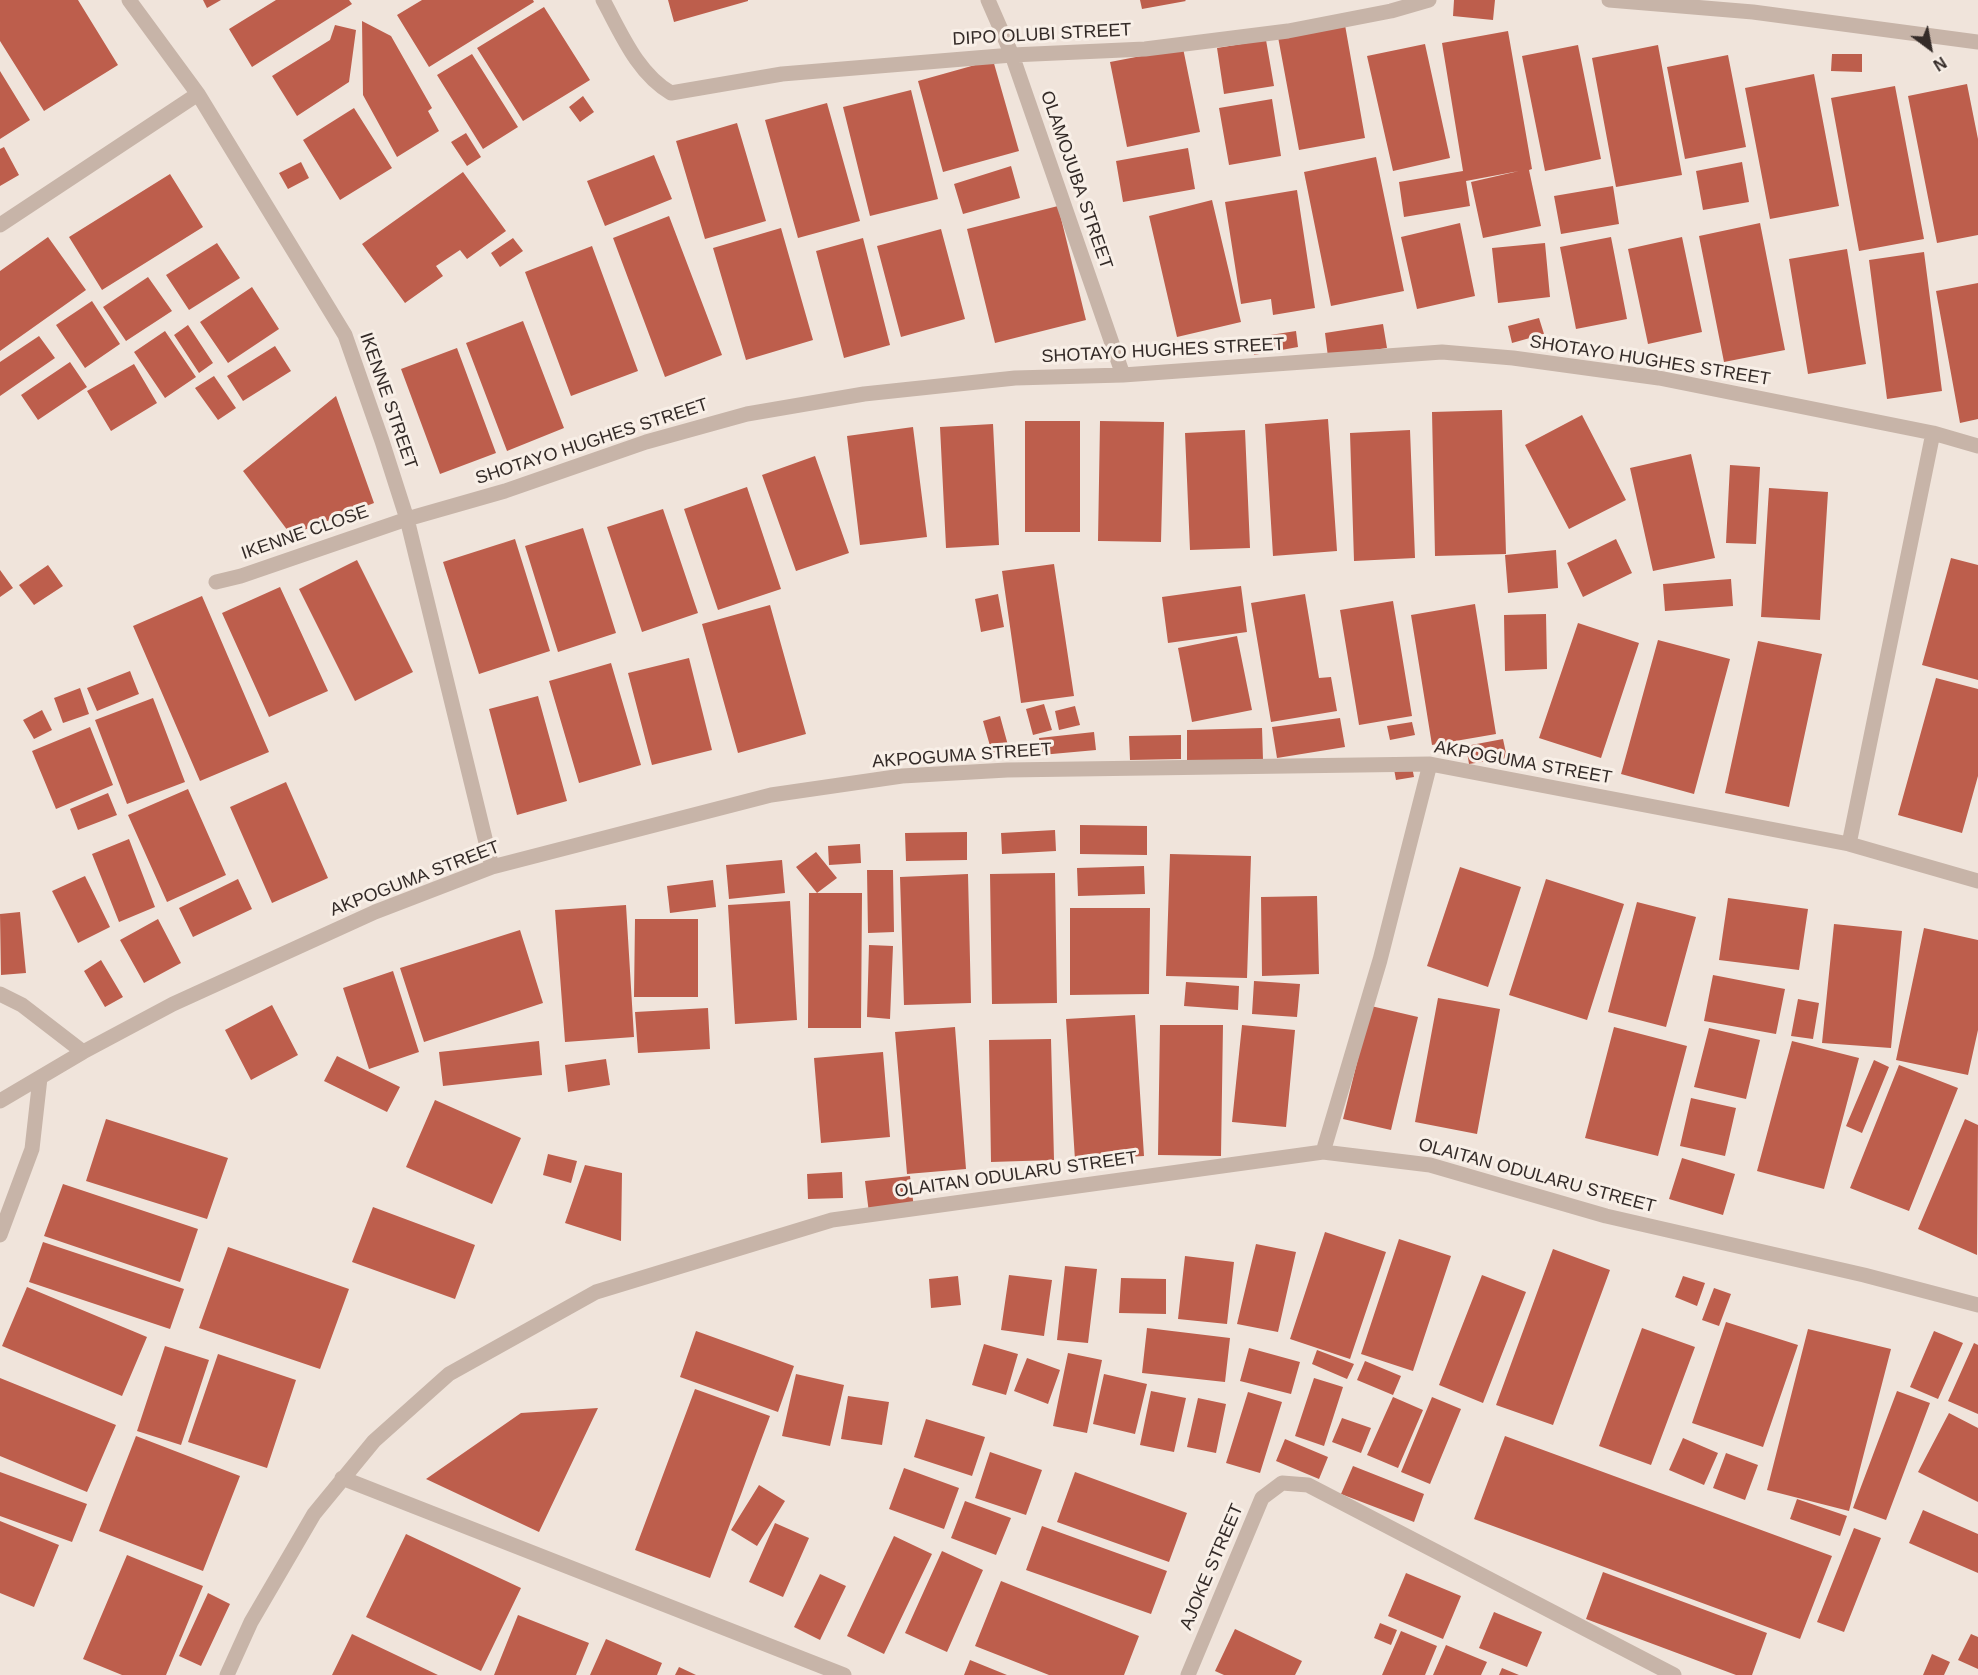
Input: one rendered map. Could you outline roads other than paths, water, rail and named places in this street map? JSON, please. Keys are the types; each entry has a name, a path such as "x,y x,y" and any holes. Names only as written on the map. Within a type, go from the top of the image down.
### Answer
{"street":[{"name":"IKENNE STREET","path":"129,0 198,94 345,335 407,519 492,867"},
{"name":"DIPO OLUBI STREET","path":"603,0 633,56 656,84 671,93 782,74 1012,55 1145,48 1288,31 1391,11 1429,0"},
{"name":"OLAMOJUBA STREET","path":"988,0 1012,55 1123,375"},
{"path":"1609,0 1753,12 1978,42"},
{"path":"0,225 198,94"},
{"name":"SHOTAYO HUGHES STREET","path":"407,519 505,491 646,442 747,414 864,394 1003,379 1123,375 1442,352 1513,358 1659,378 1933,433 1978,446"},
{"path":"1849,844 1933,433"},
{"name":"IKENNE CLOSE","path":"216,582 242,576 407,519"},
{"path":"1323,1152 1380,960 1430,764"},
{"name":"AKPOGUMA STREET","path":"0,1101 83,1052 194,994 375,912 492,867 771,795 902,776 1007,770 1430,764 1849,844 1978,881"},
{"path":"0,994 22,1005 83,1052"},
{"path":"0,1235 32,1149 40,1078"},
{"name":"OLAITAN ODULARU STREET","path":"227,1675 251,1622 314,1514 374,1441 449,1374 596,1292 832,1220 1323,1152 1430,1165 1606,1216 1864,1275 1978,1305"},
{"path":"342,1478 843,1675"},
{"name":"AJOKE STREET","path":"1188,1675 1262,1498 1282,1483 1308,1485 1674,1675"}]}
